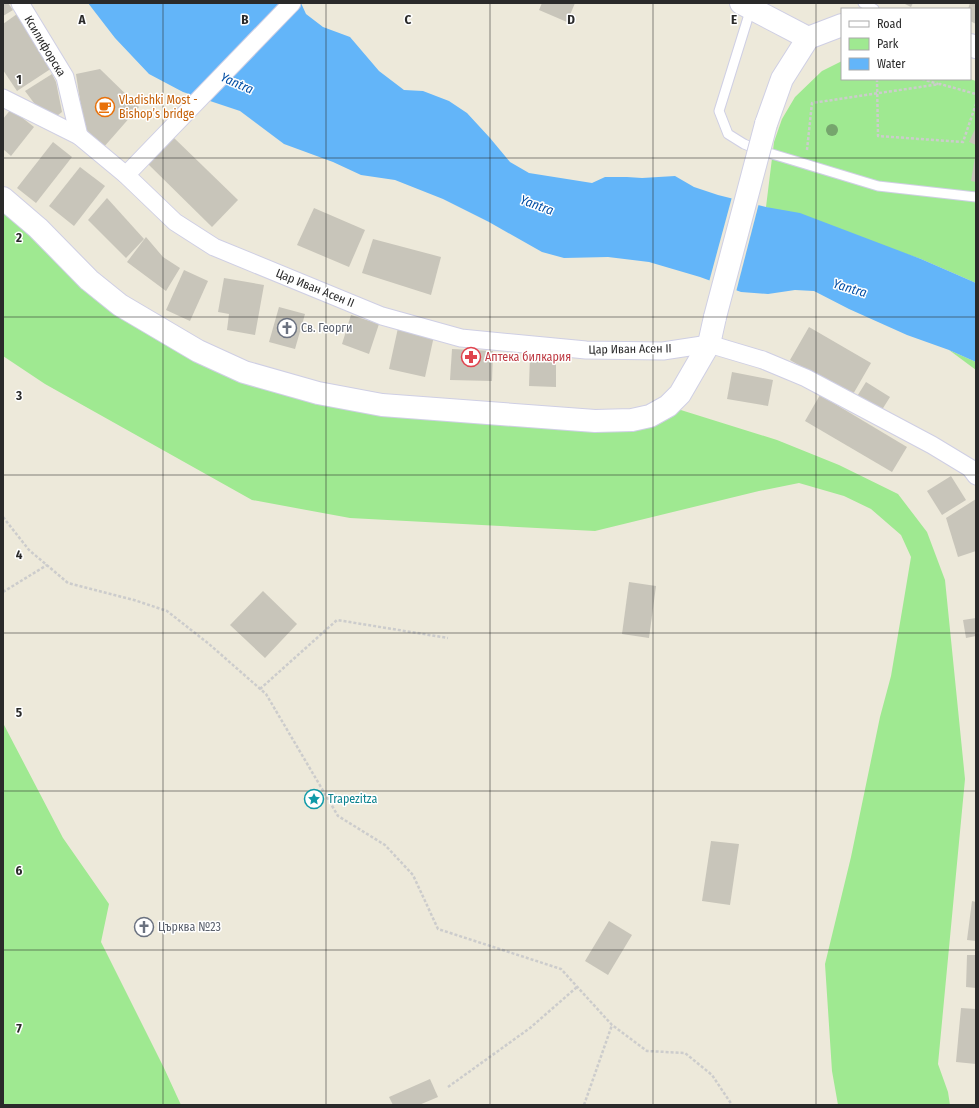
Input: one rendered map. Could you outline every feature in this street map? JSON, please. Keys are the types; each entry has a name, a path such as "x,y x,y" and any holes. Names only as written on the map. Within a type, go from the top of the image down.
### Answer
{"street":[{"name":"Ксилифорска","path":"20,3 64,77 79,136"},
{"path":"126,175 292,3"},
{"path":"746,5 808,38"},
{"path":"3,198 38,228 89,280 120,305 198,351 244,372 318,394 382,405 595,421 632,420 650,416 668,406 680,394 710,344 715,317 766,124 782,79 808,38 841,25"},
{"path":"3,87 8,100"},
{"name":"Цар Иван Асен II","path":"8,100 79,136 126,175 175,222 214,247 382,316 461,338 586,350 663,351 710,344 763,360 806,378 932,445 970,468 976,476"}],"lane":[{"path":"863,3 872,8"},
{"path":"746,5 719,111 728,134 744,144 805,165 878,186 976,197"}],"path":[{"path":"877,80 878,136 963,142 976,104"},
{"path":"926,80 976,94"},
{"path":"805,165 812,104 940,84"},
{"path":"3,517 29,550 68,583 134,600 167,612 209,644 266,694 338,816 385,845 414,875 438,929 561,969 612,1026 648,1051 685,1053 712,1074 732,1105"},
{"path":"3,592 47,565"},
{"path":"260,689 337,620 448,638"},
{"path":"448,1087 530,1028 577,987"},
{"path":"584,1105 612,1026"}],"green space":[{"path":"841,62 841,80 971,79 976,81 976,283 921,259 766,207 774,142 782,119 795,97 822,71"},
{"path":"3,198 120,305 318,393 595,421 668,406 777,440 839,465 898,494 927,532 945,580 965,779 938,1064 948,1092 950,1105 838,1105 832,1071 825,964 851,857 880,717 891,676 911,557 901,535 871,509 844,496 799,483 759,491 595,531 350,518 252,500 45,384 3,356"},
{"path":"949,350 976,362 976,370"},
{"path":"3,723 63,838 109,904 101,942 181,1105 3,1105"}],"water":[{"name":"Yantra","path":"88,3 301,3 306,14 323,27 350,37 379,71 404,90 423,91 449,101 467,113 510,162 529,173 592,183 605,177 642,178 675,176 694,187 718,195 766,207 800,213 921,259 976,283 976,362 949,350 907,335 849,309 814,291 795,290 768,294 741,292 700,277 649,262 608,257 564,258 542,252 489,222 443,199 395,180 361,175 333,162 284,144 240,111 183,92 149,74 115,38"}],"pier":[{"path":"732,197 759,203 736,292 709,282"}],"building":[{"path":"3,3 8,3 13,10 3,16"},
{"path":"542,3 575,3 567,22 539,10"},
{"path":"903,3 913,3 911,7"},
{"path":"970,3 976,3 976,24 971,22 971,8 968,8"},
{"path":"17,14 52,68 17,91 3,70 3,24"},
{"path":"100,69 139,107 103,148 84,127 76,74"},
{"path":"52,74 56,82 62,112 53,119 34,103 25,91"},
{"path":"11,109 34,127 11,156 3,149 3,119"},
{"path":"976,127 976,145 969,142"},
{"path":"171,135 238,200 212,227 145,161"},
{"path":"53,142 72,157 36,203 17,188"},
{"path":"976,157 976,182 971,181"},
{"path":"80,167 105,186 74,226 49,206"},
{"path":"107,198 144,239 126,258 88,220"},
{"path":"314,208 365,230 349,267 297,245"},
{"path":"146,237 163,257 180,268 166,291 127,262"},
{"path":"373,239 441,257 431,295 362,273"},
{"path":"184,270 208,281 190,321 166,310"},
{"path":"224,278 264,285 255,335 227,330 229,314 218,312"},
{"name":"Св. Георги","path":"279,307 305,314 295,349 269,342"},
{"path":"351,315 379,324 369,354 342,344"},
{"path":"809,327 871,363 852,396 790,360"},
{"path":"398,328 434,336 425,377 389,369"},
{"path":"452,349 493,351 492,381 450,380"},
{"path":"530,355 556,355 556,387 529,386"},
{"path":"732,372 773,380 768,406 727,399"},
{"path":"866,382 890,397 880,413 856,398"},
{"path":"820,395 907,447 892,472 805,421"},
{"path":"951,476 966,500 942,515 927,491"},
{"path":"976,499 976,551 958,557 946,518"},
{"path":"629,582 656,586 649,638 622,634"},
{"path":"263,591 297,624 265,658 230,625"},
{"path":"976,618 976,636 966,638 963,620"},
{"path":"711,841 739,844 730,905 702,901"},
{"path":"972,901 976,902 976,941 967,940"},
{"path":"609,921 632,935 608,975 585,961"},
{"path":"967,955 976,955 976,988 966,987"},
{"path":"961,1008 976,1009 976,1064 956,1062"},
{"path":"430,1079 438,1097 419,1105 393,1105 389,1097"}],"place":[{"name":"Vladishki Most - Bishop’s bridge","path":"105,107"},
{"name":"Св. Георги","path":"287,328"},
{"name":"Аптека билкария","path":"471,357"},
{"name":"Trapezitza","path":"314,799"},
{"name":"Църква №23","path":"144,927"}]}
